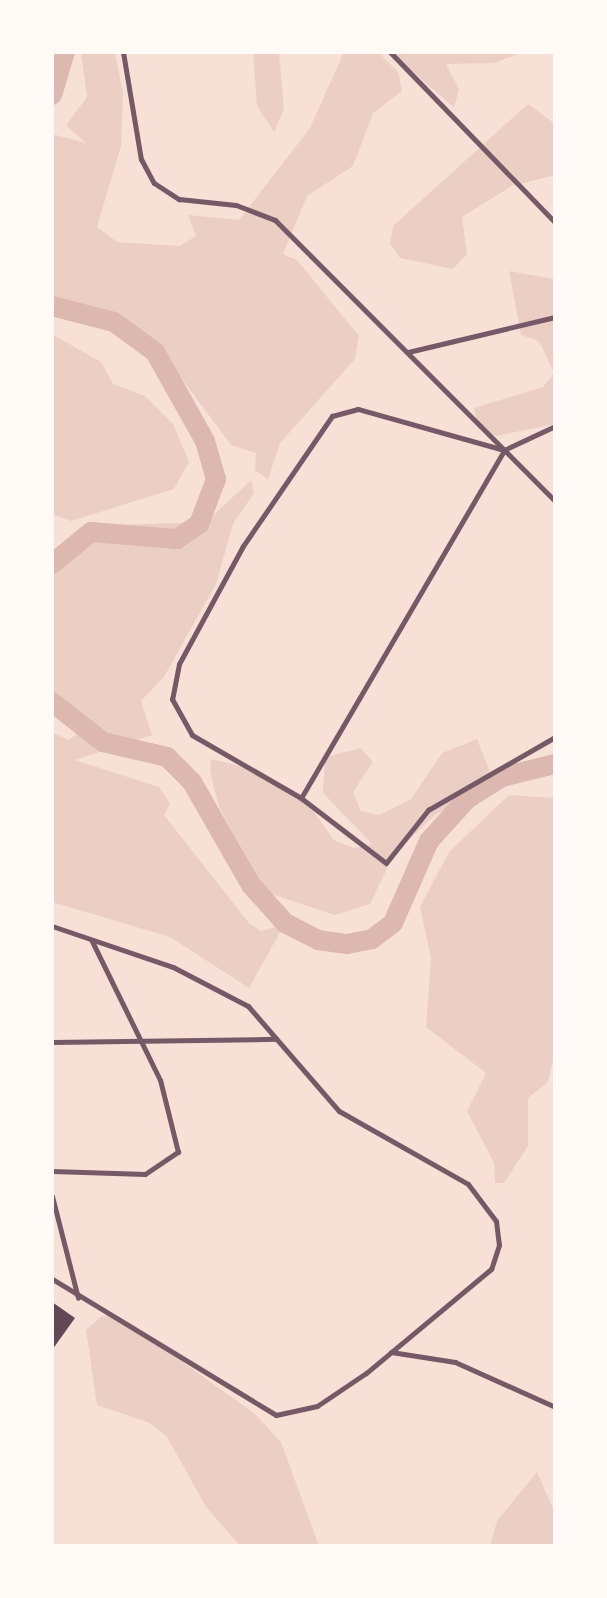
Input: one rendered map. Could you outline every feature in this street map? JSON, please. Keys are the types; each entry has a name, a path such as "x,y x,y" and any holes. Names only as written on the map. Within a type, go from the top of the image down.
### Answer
{"street":[{"path":"123,52 141,159 154,183 179,199 236,205 275,220 555,501"},
{"path":"390,52 555,222"},
{"path":"407,352 555,317"},
{"path":"504,450 358,409 341,411 325,421 243,546 172,687 176,712 192,735 301,798 386,863 428,810 555,737"},
{"path":"301,798 504,450 555,426"},
{"path":"52,926 214,985 248,1006 339,1111 441,1163 496,1221 499,1245 491,1269 390,1352 317,1406 276,1415 78,1299 52,1279"},
{"path":"52,1171 145,1174 178,1152 145,1047 91,940"},
{"path":"52,1042 145,1047 277,1039"},
{"path":"52,1196 78,1299"},
{"path":"390,1352 455,1362 555,1407"}],"shaded area":[{"path":"81,52 115,52 123,93 121,146 97,227 117,242 180,246 196,236 188,215 239,220 310,128 344,52 378,52 398,72 402,91 373,113 353,166 307,196 283,254 297,260 359,336 355,359 280,443 268,479 255,470 256,453 231,445 158,347 128,326 52,296 52,134 86,143 66,125 87,97"},
{"path":"253,52 279,52 284,109 274,132 257,106"},
{"path":"391,52 523,52 494,63 446,64 459,89 454,108"},
{"path":"528,104 555,124 555,175 512,186 462,217 467,254 453,269 400,258 390,244 393,226"},
{"path":"509,271 555,279 555,424 496,436 478,428 474,408 543,387 554,373 539,341 521,335"},
{"path":"52,334 101,362 113,384 145,396 173,424 189,462 174,489 71,521 52,514"},
{"path":"251,480 254,493 233,524 216,584 164,677 141,701 152,735 75,760 159,787 170,804 164,815 249,923 261,931 284,925 249,988 170,937 52,902 52,732 68,740 76,735 52,689 52,571 120,525 206,522"},
{"path":"477,739 490,772 481,788 435,815 394,854 370,904 335,915 265,892 219,807 210,771 211,759 254,769 302,795 334,840 353,848 372,844 323,793 325,757 361,748 373,762 353,792 361,811 379,815 411,799 442,753"},
{"path":"509,795 555,798 554,1056 548,1082 528,1098 528,1146 504,1183 495,1183 494,1163 467,1111 486,1073 426,1027 431,958 420,907 449,852"},
{"path":"101,1316 118,1316 254,1413 281,1442 319,1546 240,1546 206,1507 167,1437 150,1423 97,1405 86,1330"},
{"path":"537,1472 555,1513 555,1546 490,1546 497,1521"}],"building":[{"path":"52,1302 75,1318 52,1350"}],"waterway":[{"path":"52,95 65,52"},
{"path":"52,306 114,322 155,352 205,441 216,479 199,524 177,539 91,532 52,564"},
{"path":"52,702 103,742 167,757 192,782 251,885 285,923 318,940 347,944 372,939 393,923 429,841 467,799 502,777 555,764"}]}
